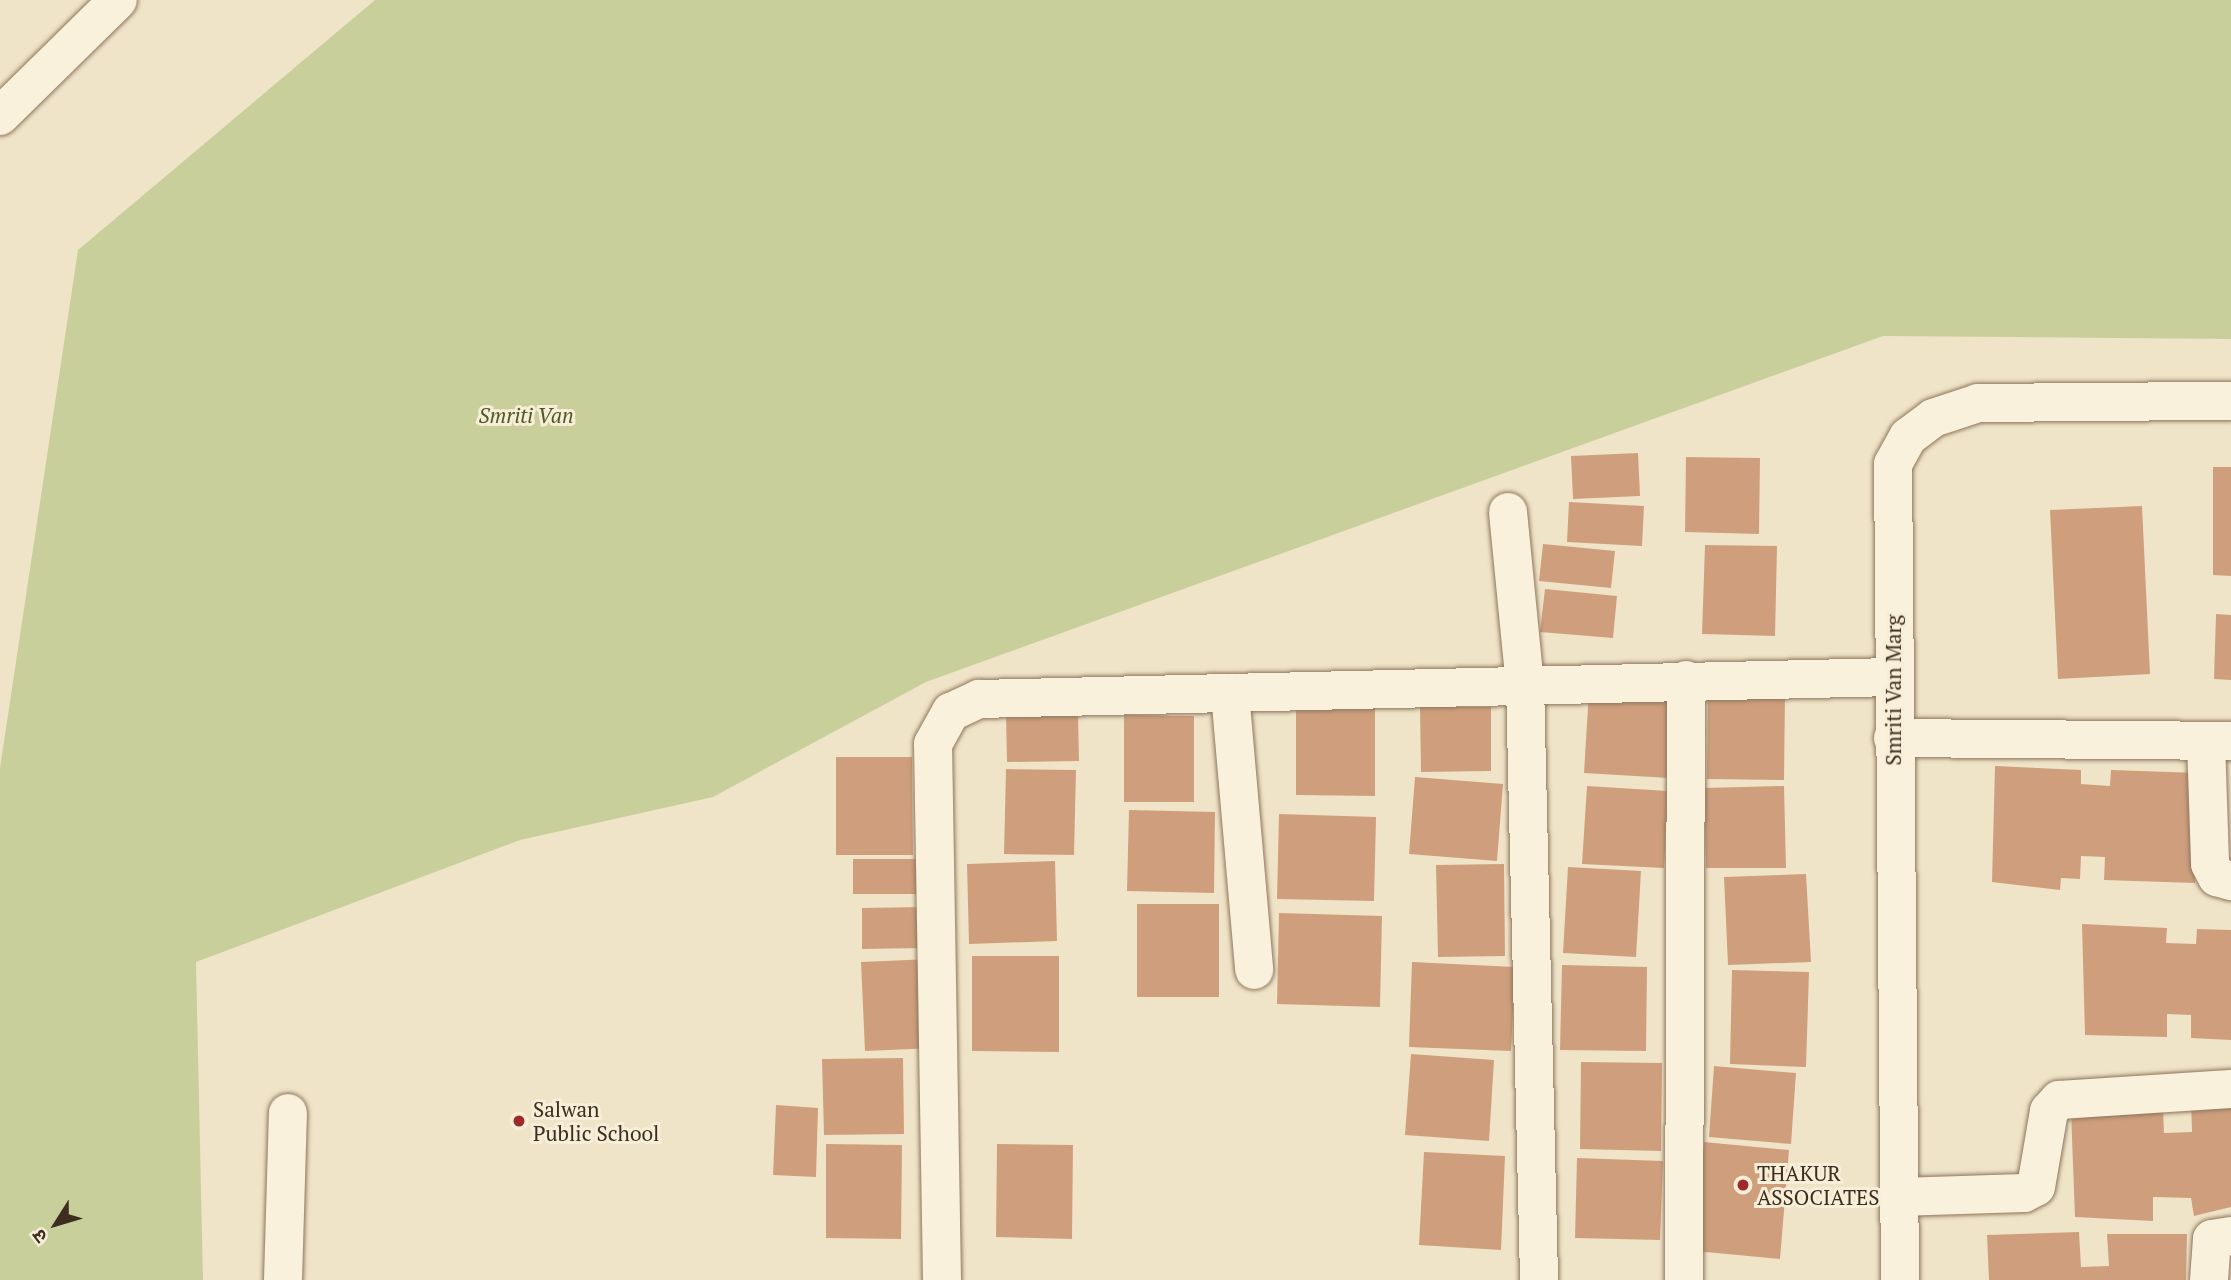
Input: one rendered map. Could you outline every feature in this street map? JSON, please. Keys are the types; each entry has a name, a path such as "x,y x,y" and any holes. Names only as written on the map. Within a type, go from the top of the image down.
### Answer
{"street":[{"path":"3,108 118,0"},
{"name":"Smriti Van Marg","path":"1900,1280 1892,677 1893,464 1908,437 1933,418 1978,403 2231,401"},
{"path":"1508,512 1525,684 1539,1280"},
{"path":"942,1280 933,744 951,712 979,699 1892,677"},
{"path":"1684,1280 1686,680"},
{"path":"1230,693 1254,970"},
{"path":"1893,738 2218,741 2210,863 2217,877 2231,881"},
{"path":"1899,1197 2024,1193 2036,1187 2049,1111 2059,1100 2231,1089"},
{"path":"283,1280 288,1113"},
{"path":"2209,1280 2212,1240 2231,1236"}],"green space":[{"name":"Smriti Van","path":"375,0 2231,0 2231,339 1883,336 926,682 713,797 520,840 196,962 203,1280 0,1280 0,768 78,250"}],"building":[{"path":"1638,453 1640,496 1573,499 1571,456"},
{"path":"1686,457 1760,458 1759,534 1685,532"},
{"path":"2213,467 2231,467 2231,576 2213,575"},
{"path":"1569,502 1644,506 1642,546 1567,542"},
{"path":"2142,506 2150,674 2058,679 2050,510"},
{"path":"1543,544 1615,551 1611,588 1539,581"},
{"path":"1705,545 1777,546 1775,636 1702,634"},
{"path":"1545,589 1617,596 1613,638 1540,632"},
{"path":"2216,614 2231,615 2231,680 2214,679"},
{"path":"1589,691 1674,697 1669,778 1584,773"},
{"path":"1708,694 1785,695 1784,780 1707,779"},
{"path":"1296,702 1375,703 1375,796 1296,795"},
{"path":"1420,707 1491,707 1491,771 1421,772"},
{"path":"1078,714 1079,761 1007,762 1006,715"},
{"path":"1124,715 1194,716 1194,802 1124,802"},
{"path":"836,757 912,757 913,855 836,855"},
{"path":"1995,766 2081,770 2081,784 2110,786 2111,770 2199,773 2195,883 2104,880 2105,857 2081,856 2080,879 2061,878 2060,890 1992,882"},
{"path":"1006,769 1076,770 1074,855 1004,854"},
{"path":"1415,777 1503,784 1497,861 1409,854"},
{"path":"1587,786 1668,791 1664,868 1582,864"},
{"path":"1784,786 1786,868 1706,868 1704,788"},
{"path":"1129,810 1215,812 1214,893 1127,891"},
{"path":"1279,814 1376,817 1374,901 1277,899"},
{"path":"853,859 926,859 926,894 853,894"},
{"path":"1055,861 1057,941 969,944 967,864"},
{"path":"1504,864 1505,956 1438,957 1436,865"},
{"path":"1568,867 1641,871 1636,957 1563,953"},
{"path":"1806,874 1811,962 1728,965 1724,877"},
{"path":"1137,904 1219,904 1219,997 1137,997"},
{"path":"922,907 923,948 862,949 862,908"},
{"path":"1279,913 1382,916 1380,1007 1277,1004"},
{"path":"2082,924 2167,928 2166,943 2196,944 2197,929 2231,930 2231,1040 2191,1038 2191,1015 2167,1014 2167,1037 2085,1035"},
{"path":"972,956 1059,956 1059,1052 972,1051"},
{"path":"931,959 935,1048 865,1051 861,962"},
{"path":"1412,962 1515,967 1511,1051 1409,1047"},
{"path":"1562,965 1647,967 1646,1051 1560,1050"},
{"path":"1732,970 1809,972 1806,1067 1730,1064"},
{"path":"1411,1054 1494,1060 1489,1141 1405,1135"},
{"path":"903,1058 904,1134 824,1135 822,1059"},
{"path":"1581,1062 1662,1063 1661,1151 1580,1149"},
{"path":"1714,1066 1796,1073 1791,1144 1709,1137"},
{"path":"2191,1100 2231,1100 2231,1207 2194,1216 2191,1198 2153,1197 2153,1221 2075,1217 2071,1112 2163,1109 2164,1133 2192,1132"},
{"path":"776,1105 818,1108 816,1177 773,1175"},
{"name":"THAKUR ASSOCIATES","path":"1704,1142 1789,1150 1780,1259 1695,1251"},
{"path":"826,1144 902,1145 901,1239 826,1238"},
{"path":"997,1144 1073,1145 1072,1239 996,1237"},
{"path":"1424,1152 1505,1156 1501,1250 1419,1245"},
{"path":"1577,1158 1663,1161 1660,1240 1575,1238"},
{"path":"2079,1232 2081,1267 2109,1266 2107,1234 2187,1234 2186,1280 1989,1280 1987,1235"}],"place":[{"name":"Salwan Public School","path":"519,1121"},
{"name":"THAKUR ASSOCIATES","path":"1743,1185"}]}
